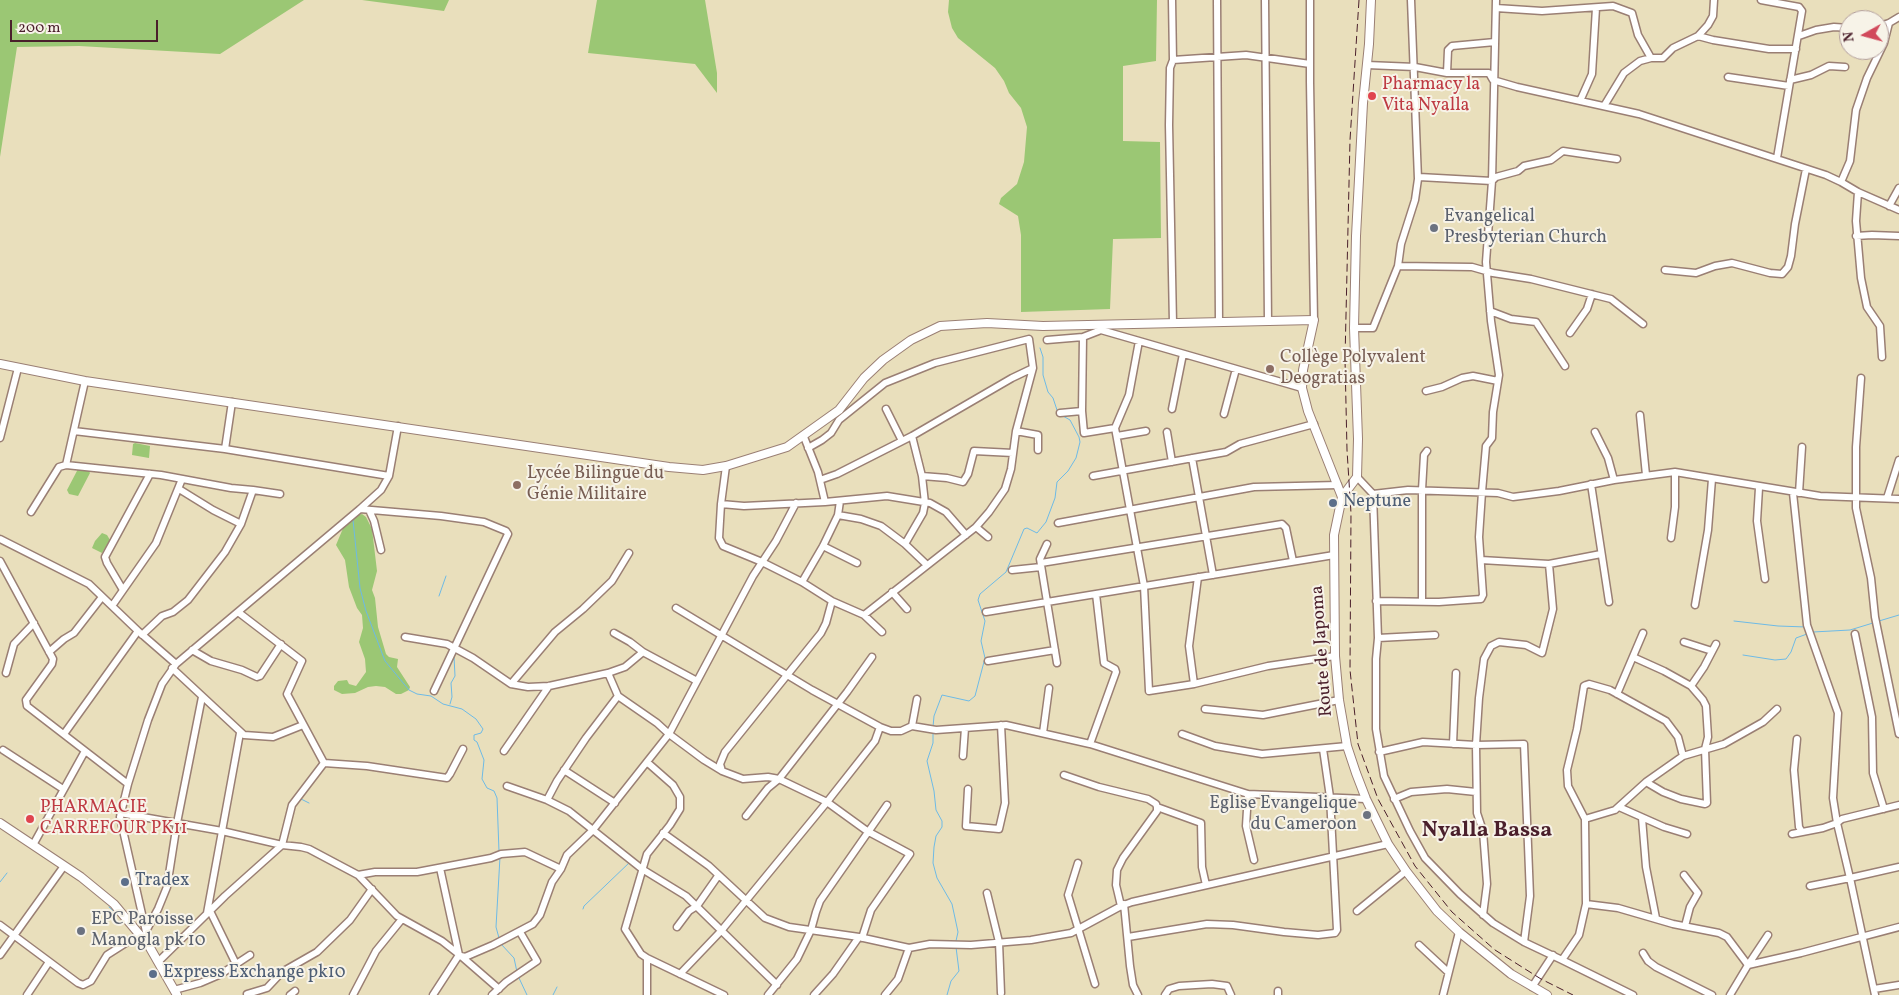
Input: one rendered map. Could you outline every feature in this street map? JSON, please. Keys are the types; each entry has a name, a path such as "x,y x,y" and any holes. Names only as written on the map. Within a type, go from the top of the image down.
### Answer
{"main road":[{"path":"1342,497 1357,477 1358,439 1354,328 1358,189 1371,0"},
{"path":"0,364 85,381 692,470 709,470 778,451 804,437 840,410 864,378 882,360 906,342 935,327 987,323 1043,326 1314,320 1303,370 1302,388 1308,411 1342,497"},
{"name":"Route de Japoma","path":"1342,497 1334,535 1335,656 1339,700 1347,746 1366,799 1388,844 1437,911 1459,932 1511,974 1547,995"},
{"path":"0,823 107,897 143,933 175,992"}],"street":[{"path":"1172,0 1173,60 1170,68 1169,124 1173,323"},
{"path":"1217,0 1220,322"},
{"path":"1265,0 1264,58 1268,321"},
{"path":"1310,0 1314,320"},
{"path":"1354,328 1372,328 1398,266 1401,244 1419,176 1411,0"},
{"path":"1376,602 1481,599 1483,595 1480,560 1482,492 1486,446 1492,438 1493,412 1500,375 1486,271 1492,181 1496,0"},
{"path":"1604,106 1624,73 1640,61 1651,58 1664,58 1673,48 1698,36 1713,16 1714,0"},
{"path":"1761,0 1801,9 1799,36 1789,83 1777,158"},
{"path":"1496,8 1542,11 1596,8 1614,3 1632,13 1638,35 1651,58"},
{"path":"1580,101 1592,74 1596,8"},
{"path":"1889,24 1899,17"},
{"path":"1799,36 1816,30 1839,27"},
{"path":"1698,36 1769,49 1796,49"},
{"path":"1447,73 1448,50 1452,46 1495,42"},
{"path":"1173,60 1246,55 1310,64"},
{"path":"1841,182 1850,161 1856,110 1876,60"},
{"path":"1367,65 1415,67 1447,73 1489,73 1493,80 1639,114 1777,158 1841,182 1858,192 1899,210"},
{"path":"1728,77 1789,83 1829,66 1844,67"},
{"path":"1419,176 1492,181 1496,177 1518,171 1524,166 1551,160 1563,151 1617,160"},
{"path":"1665,270 1696,273 1715,266 1732,263 1770,273 1782,274 1788,267 1791,256 1806,168"},
{"path":"1890,206 1899,188"},
{"path":"1858,192 1856,236 1861,278 1867,307 1880,326 1882,357"},
{"path":"1856,236 1872,234 1899,236"},
{"path":"1398,266 1464,266 1531,279 1611,299 1643,324"},
{"path":"1570,333 1587,309 1592,294"},
{"path":"1490,311 1512,319 1536,322 1565,366"},
{"path":"1047,340 1083,337 1101,330 1302,388"},
{"path":"1083,337 1082,411 1084,433 1115,428"},
{"path":"808,448 822,440 840,420 885,383 935,363 1029,340 1033,368 1016,431 1011,470 1005,489 976,527 864,615"},
{"path":"1139,341 1129,395 1115,428 1144,586 1149,691 1194,684 1268,666 1335,656"},
{"path":"1172,410 1183,354"},
{"path":"0,438 18,368"},
{"path":"820,480 837,474 912,436 985,393 1033,368"},
{"path":"1224,414 1236,369"},
{"path":"1426,391 1473,376 1498,381"},
{"path":"1862,378 1856,447 1857,518 1871,578 1875,617 1899,734"},
{"path":"66,465 85,381"},
{"path":"225,450 232,402"},
{"path":"886,409 902,441"},
{"path":"1060,413 1082,411"},
{"path":"1640,415 1646,475"},
{"path":"1093,476 1226,452 1240,444 1314,424"},
{"path":"143,933 120,821 120,813 155,698 174,666 381,490 388,476 398,426"},
{"path":"74,431 225,450 388,476"},
{"path":"1016,431 1038,435 1038,450"},
{"path":"1117,436 1146,432"},
{"path":"1167,432 1172,462"},
{"path":"1596,432 1608,458 1614,480"},
{"path":"905,544 923,513 925,503 922,476 912,436"},
{"path":"804,437 820,480 825,502"},
{"path":"1802,447 1796,493 1807,625 1838,713 1833,792 1837,823 1875,992 1899,985"},
{"path":"922,476 947,478 963,482 968,474 974,451 1013,453"},
{"path":"1422,601 1422,490 1424,455 1427,451"},
{"path":"1192,458 1213,575"},
{"path":"1887,498 1899,460"},
{"path":"31,512 59,466 66,465 150,474 231,488 280,494"},
{"path":"726,466 721,504 720,543 762,562 802,582 832,601 864,615 882,632"},
{"path":"1374,494 1400,490 1422,490 1498,493 1513,497 1674,472 1759,488 1826,497 1899,499"},
{"path":"1671,538 1675,508 1674,472"},
{"path":"123,590 106,563 106,557 150,474"},
{"path":"1357,477 1374,494 1378,638 1376,729 1379,752 1384,776 1394,799 1427,861 1493,923 1524,942 1633,995"},
{"path":"112,606 153,548 180,489 182,479"},
{"path":"1695,605 1708,530 1712,479"},
{"path":"1591,484 1609,602"},
{"path":"1058,523 1254,487 1338,485"},
{"path":"1759,488 1757,521 1765,579"},
{"path":"180,489 213,510 241,524"},
{"path":"64,734 140,633 162,616 173,612 188,600 224,552 241,524 252,490"},
{"path":"721,504 744,506 796,504 887,496 930,503 946,512 966,535"},
{"path":"802,582 838,515 840,501"},
{"path":"460,955 465,957 520,932 533,924 540,914 552,882 561,869 567,855 593,830 648,763 669,734 762,562 796,504"},
{"path":"360,509 458,518 484,522 506,530 507,538 434,691"},
{"path":"369,510 374,521 381,550"},
{"path":"838,515 861,519 881,526 905,544 926,565"},
{"path":"1012,570 1137,547 1282,524 1286,528 1293,561"},
{"path":"976,527 988,537"},
{"path":"0,539 89,584 240,733 263,738 273,737 303,725"},
{"path":"1047,544 1040,559 1057,663"},
{"path":"823,546 857,563"},
{"path":"511,684 552,635 612,581 629,553"},
{"path":"1480,560 1549,564 1601,554"},
{"path":"986,612 1334,555"},
{"path":"0,561 53,659 52,664 26,700 26,704 128,784"},
{"path":"1483,915 1487,884 1484,831 1477,814 1476,745 1484,659 1487,651 1495,643 1499,642 1526,645 1542,653 1553,609 1549,564"},
{"path":"1194,684 1189,646 1198,577"},
{"path":"892,592 907,609"},
{"path":"1090,744 1116,670 1104,663 1096,594"},
{"path":"49,652 74,633 102,597"},
{"path":"722,771 720,764 724,752 821,633 832,601"},
{"path":"676,608 787,676 880,727 896,731 912,726 936,730 1001,725 1090,744 1248,794 1366,799"},
{"path":"238,612 302,660 287,694 324,763"},
{"path":"6,673 14,644 34,623"},
{"path":"614,633 643,652 697,681"},
{"path":"1617,694 1643,633"},
{"path":"1855,634 1872,717 1873,773 1884,809"},
{"path":"1378,638 1435,635"},
{"path":"405,637 447,644 473,658 511,684 536,688 608,673 625,667 643,652"},
{"path":"1684,642 1712,651"},
{"path":"192,650 211,661 242,670 257,677 260,676 280,644"},
{"path":"1691,686 1716,644"},
{"path":"988,661 1055,650"},
{"path":"746,816 768,788 779,779 872,657"},
{"path":"1632,657 1664,671 1691,686 1706,706 1708,738 1705,749 1707,800 1705,804 1681,799 1663,792 1646,782"},
{"path":"608,673 618,696 722,771 743,779 768,777 779,779 827,802 868,831 910,854 871,910 860,938 816,994"},
{"path":"1453,744 1456,673"},
{"path":"1562,960 1579,935 1586,904 1585,819 1568,786 1567,779 1568,762 1577,729 1584,686 1589,684 1617,694 1666,721 1678,737 1683,756"},
{"path":"504,751 549,686"},
{"path":"1043,733 1048,688"},
{"path":"547,800 564,770 618,696"},
{"path":"0,925 15,934 78,984 83,985 91,981 107,955 143,933 158,909 167,887 177,823 202,697"},
{"path":"912,726 917,699"},
{"path":"1205,709 1263,715 1339,700"},
{"path":"1585,819 1620,807 1646,782 1683,756 1724,744 1763,722 1777,709"},
{"path":"968,789 966,826 1000,829 1005,803 1001,725"},
{"path":"680,974 746,902 827,802 875,740 880,727"},
{"path":"963,756 965,728"},
{"path":"236,964 209,912 240,733"},
{"path":"1182,734 1215,746 1262,754 1347,746"},
{"path":"1798,739 1794,770 1799,827 1802,832"},
{"path":"1379,752 1423,742 1476,745 1521,743 1525,746 1530,896 1524,942"},
{"path":"324,763 367,766 446,778 463,749"},
{"path":"1128,937 1208,924 1318,935 1335,933 1337,930 1330,797 1323,749"},
{"path":"3,750 63,789"},
{"path":"33,845 84,751"},
{"path":"158,962 282,845 292,805 324,763"},
{"path":"648,763 670,781 680,797 680,809 677,816 649,850 625,929 642,954 647,958 724,995"},
{"path":"564,770 615,803"},
{"path":"1064,775 1099,787 1148,799 1156,804 1157,807 1201,823 1202,867 1206,885"},
{"path":"507,786 547,800 569,811 642,869 686,896 777,985"},
{"path":"1394,799 1411,792 1447,789 1476,792"},
{"path":"1248,794 1246,826 1254,860"},
{"path":"768,995 797,959 811,930 820,901 887,805"},
{"path":"1792,834 1899,805"},
{"path":"1138,995 1133,985 1128,937 1116,885 1117,870 1123,858 1157,811 1157,807"},
{"path":"1620,807 1668,829 1687,834"},
{"path":"120,813 309,849 358,875 393,912 442,941 498,989"},
{"path":"1642,818 1646,867 1656,918"},
{"path":"663,833 709,866 765,918 781,925 909,948 930,944 961,945 1031,940 1071,933 1122,905 1388,844"},
{"path":"358,875 375,872 417,872 490,858 501,854 525,852 561,869"},
{"path":"1078,863 1068,895 1095,984"},
{"path":"0,955 64,866"},
{"path":"1810,886 1899,867"},
{"path":"433,995 460,955 440,868"},
{"path":"1357,911 1406,871"},
{"path":"1684,875 1698,893 1690,907 1685,926"},
{"path":"677,926 689,911 697,906 718,876"},
{"path":"248,994 267,988 282,972 317,952 350,920 372,890"},
{"path":"987,893 999,942 1001,993"},
{"path":"1586,904 1618,908 1685,926 1711,930 1727,937 1748,965"},
{"path":"353,995 376,951 402,919"},
{"path":"1748,965 1899,927"},
{"path":"492,995 537,961 520,932"},
{"path":"1443,995 1459,932"},
{"path":"1730,995 1768,935"},
{"path":"1419,945 1448,972"},
{"path":"885,995 898,979 909,948"},
{"path":"1643,953 1648,961 1656,967 1712,995"},
{"path":"175,992 200,982 250,955"},
{"path":"1532,987 1553,955"},
{"path":"647,958 647,995"},
{"path":"27,995 49,962"},
{"path":"1165,995 1169,989 1179,986 1212,984 1227,986 1232,995"}],"green space":[{"path":"0,0 304,0 220,54 79,46 17,47 0,157"},
{"path":"362,0 449,0 444,11"},
{"path":"597,0 705,0 717,73 717,93 695,64 588,53"},
{"path":"949,0 1157,0 1156,61 1123,66 1123,141 1160,142 1161,238 1113,239 1110,309 1021,312 1021,235 1018,216 999,204 1001,198 1017,184 1024,162 1027,127 1021,108 1009,93 1004,81 995,68 958,38 952,28 948,12"},
{"path":"133,444 150,446 149,458 132,455"},
{"path":"78,469 89,471 90,473 78,496 69,494 67,490"},
{"path":"362,514 366,517 372,529 377,571 372,590 375,598 378,627 386,654 389,657 398,659 397,667 410,687 409,690 401,694 396,694 385,687 376,686 368,687 355,693 342,694 334,690 334,686 338,681 347,680 349,684 356,686 366,672 365,659 359,642 363,628 362,615 357,608 349,587 345,560 336,545 344,526"},
{"path":"102,533 107,535 110,540 102,553 92,548"}],"waterway":[{"path":"1040,348 1043,357 1043,375 1048,392 1053,398 1058,413"},
{"path":"933,727 934,716 942,695 969,701 975,696 985,658 981,641 985,621 978,600 980,594 1006,572 1024,529 1027,528 1037,533 1046,522 1055,498 1057,482 1068,471 1076,458 1080,442 1079,437 1070,420 1063,416"},
{"path":"353,520 360,588 366,611 385,661 409,690 417,694 431,696 443,704 462,709 476,719 483,729 481,733 474,735 474,740 477,742 484,760 482,779 487,788 494,791 497,798 499,851"},
{"path":"439,596 446,576"},
{"path":"1879,621 1899,615"},
{"path":"1734,621 1806,627"},
{"path":"1813,632 1850,630 1873,623"},
{"path":"1743,655 1775,660 1786,659 1791,652 1796,638 1807,634"},
{"path":"450,704 452,697 451,683 455,676 454,656"},
{"path":"933,733 933,743 927,761 936,810 942,821 942,827 936,836 933,863 937,878 952,904 958,932 956,941"},
{"path":"301,799 309,803"},
{"path":"499,938 496,927 500,857"},
{"path":"583,909 630,862"},
{"path":"0,882 7,873"},
{"path":"109,907 123,920"},
{"path":"501,944 514,958 517,972"},
{"path":"947,995 951,981 959,971 956,947"},
{"path":"519,978 527,995"},
{"path":"553,995 557,987"}],"railway":[{"path":"1359,0 1350,140 1345,359 1347,450 1351,513 1350,670 1358,744 1378,799 1415,866 1452,912 1495,950 1541,979 1573,995"}],"place":[{"name":"Pharmacy la Vita Nyalla","path":"1372,96"},
{"name":"Evangelical Presbyterian Church","path":"1434,228"},
{"name":"Collège Polyvalent Deogratias","path":"1270,369"},
{"name":"Lycée Bilingue du Génie Militaire","path":"517,485"},
{"name":"Neptune","path":"1333,503"},
{"name":"Eglise Evangelique du Cameroon","path":"1367,815"},
{"name":"PHARMACIE CARREFOUR PK11","path":"30,819"},
{"name":"Tradex","path":"125,882"},
{"name":"EPC Paroisse Manogla pk 10","path":"81,931"},
{"name":"Express Exchange pk10","path":"153,974"}],"district":[{"name":"Nyalla Bassa","path":"1487,832"}]}
